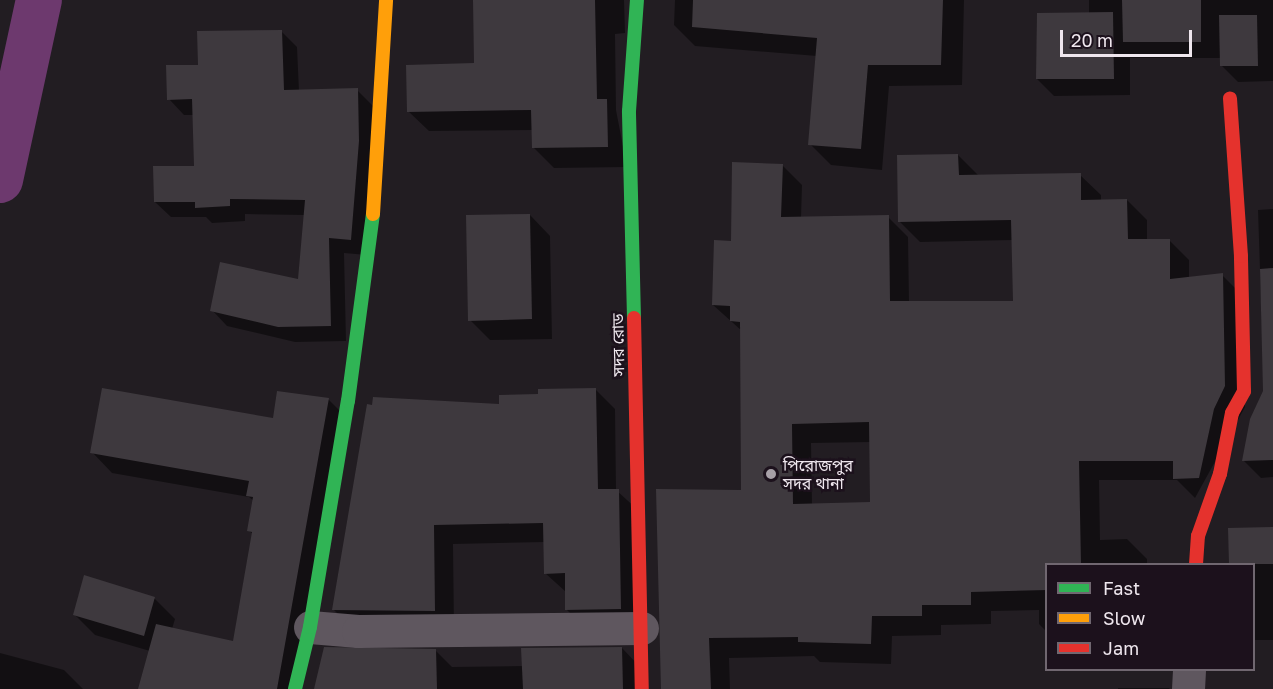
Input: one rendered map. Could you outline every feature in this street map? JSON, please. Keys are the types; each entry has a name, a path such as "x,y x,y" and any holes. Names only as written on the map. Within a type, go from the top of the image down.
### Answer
{"street":[{"path":"296,689 310,627 372,229 386,0"},
{"name":"সদর রোড","path":"637,0 629,111 642,689"},
{"path":"1196,563 1198,536 1220,474 1232,413 1244,391 1241,256 1230,98"},
{"path":"310,627 358,631 642,628"},
{"path":"1188,689 1189,671"}],"building":[{"path":"473,0 595,0 597,99 607,99 608,147 532,148 531,110 407,112 406,65 474,63"},
{"path":"693,0 943,0 941,65 868,65 861,149 808,145 817,38 692,27"},
{"path":"1122,0 1201,0 1201,42 1123,42"},
{"path":"1113,12 1114,79 1036,79 1037,13"},
{"path":"1219,15 1257,15 1258,66 1220,66"},
{"path":"282,30 284,90 358,88 359,141 351,240 329,238 331,326 278,327 210,311 220,262 298,279 305,200 230,199 230,206 195,208 195,202 154,202 153,166 194,166 192,99 167,100 166,65 198,65 197,31"},
{"path":"958,154 959,175 1081,173 1081,200 1127,199 1128,239 1170,239 1170,279 1223,273 1225,386 1214,409 1199,478 1173,479 1173,461 1079,461 1081,563 1045,563 1045,590 971,592 971,605 922,605 922,616 872,616 871,644 798,642 798,637 709,638 711,689 661,689 656,489 741,490 740,322 730,321 730,306 712,305 714,240 731,241 732,162 783,164 781,217 889,215 890,301 1013,301 1011,220 898,222 897,155","holes":["869,422 870,502 793,504 792,424"]},
{"path":"530,214 532,319 468,321 466,215"},
{"path":"1273,268 1273,460 1242,461 1250,419 1263,391 1260,269"},
{"path":"102,388 273,418 277,391 329,398 277,689 138,689 156,624 233,641 252,532 247,531 253,497 246,496 249,481 90,453"},
{"path":"596,388 598,489 619,489 621,609 565,610 565,573 544,574 543,523 434,525 435,611 332,610 367,404 372,405 373,397 499,404 499,395 538,394 538,389"},
{"path":"1273,527 1273,564 1229,563 1228,528"},
{"path":"84,575 155,597 144,636 73,615"},
{"path":"324,647 436,649 437,689 314,689"},
{"path":"622,647 623,689 523,689 521,648"}],"waterway":[{"path":"0,180 39,0"}],"traffic: fast":[{"path":"634,318 629,111 637,0"},
{"path":"295,689 310,627 348,401 373,214"}],"traffic: slow":[{"path":"373,214 386,0"}],"traffic: jam":[{"path":"1196,563 1198,536 1220,474 1232,413 1244,391 1241,256 1230,98"},
{"path":"634,318 642,689"}],"place":[{"name":"পিরোজপুর সদর থানা","path":"771,474"}]}
